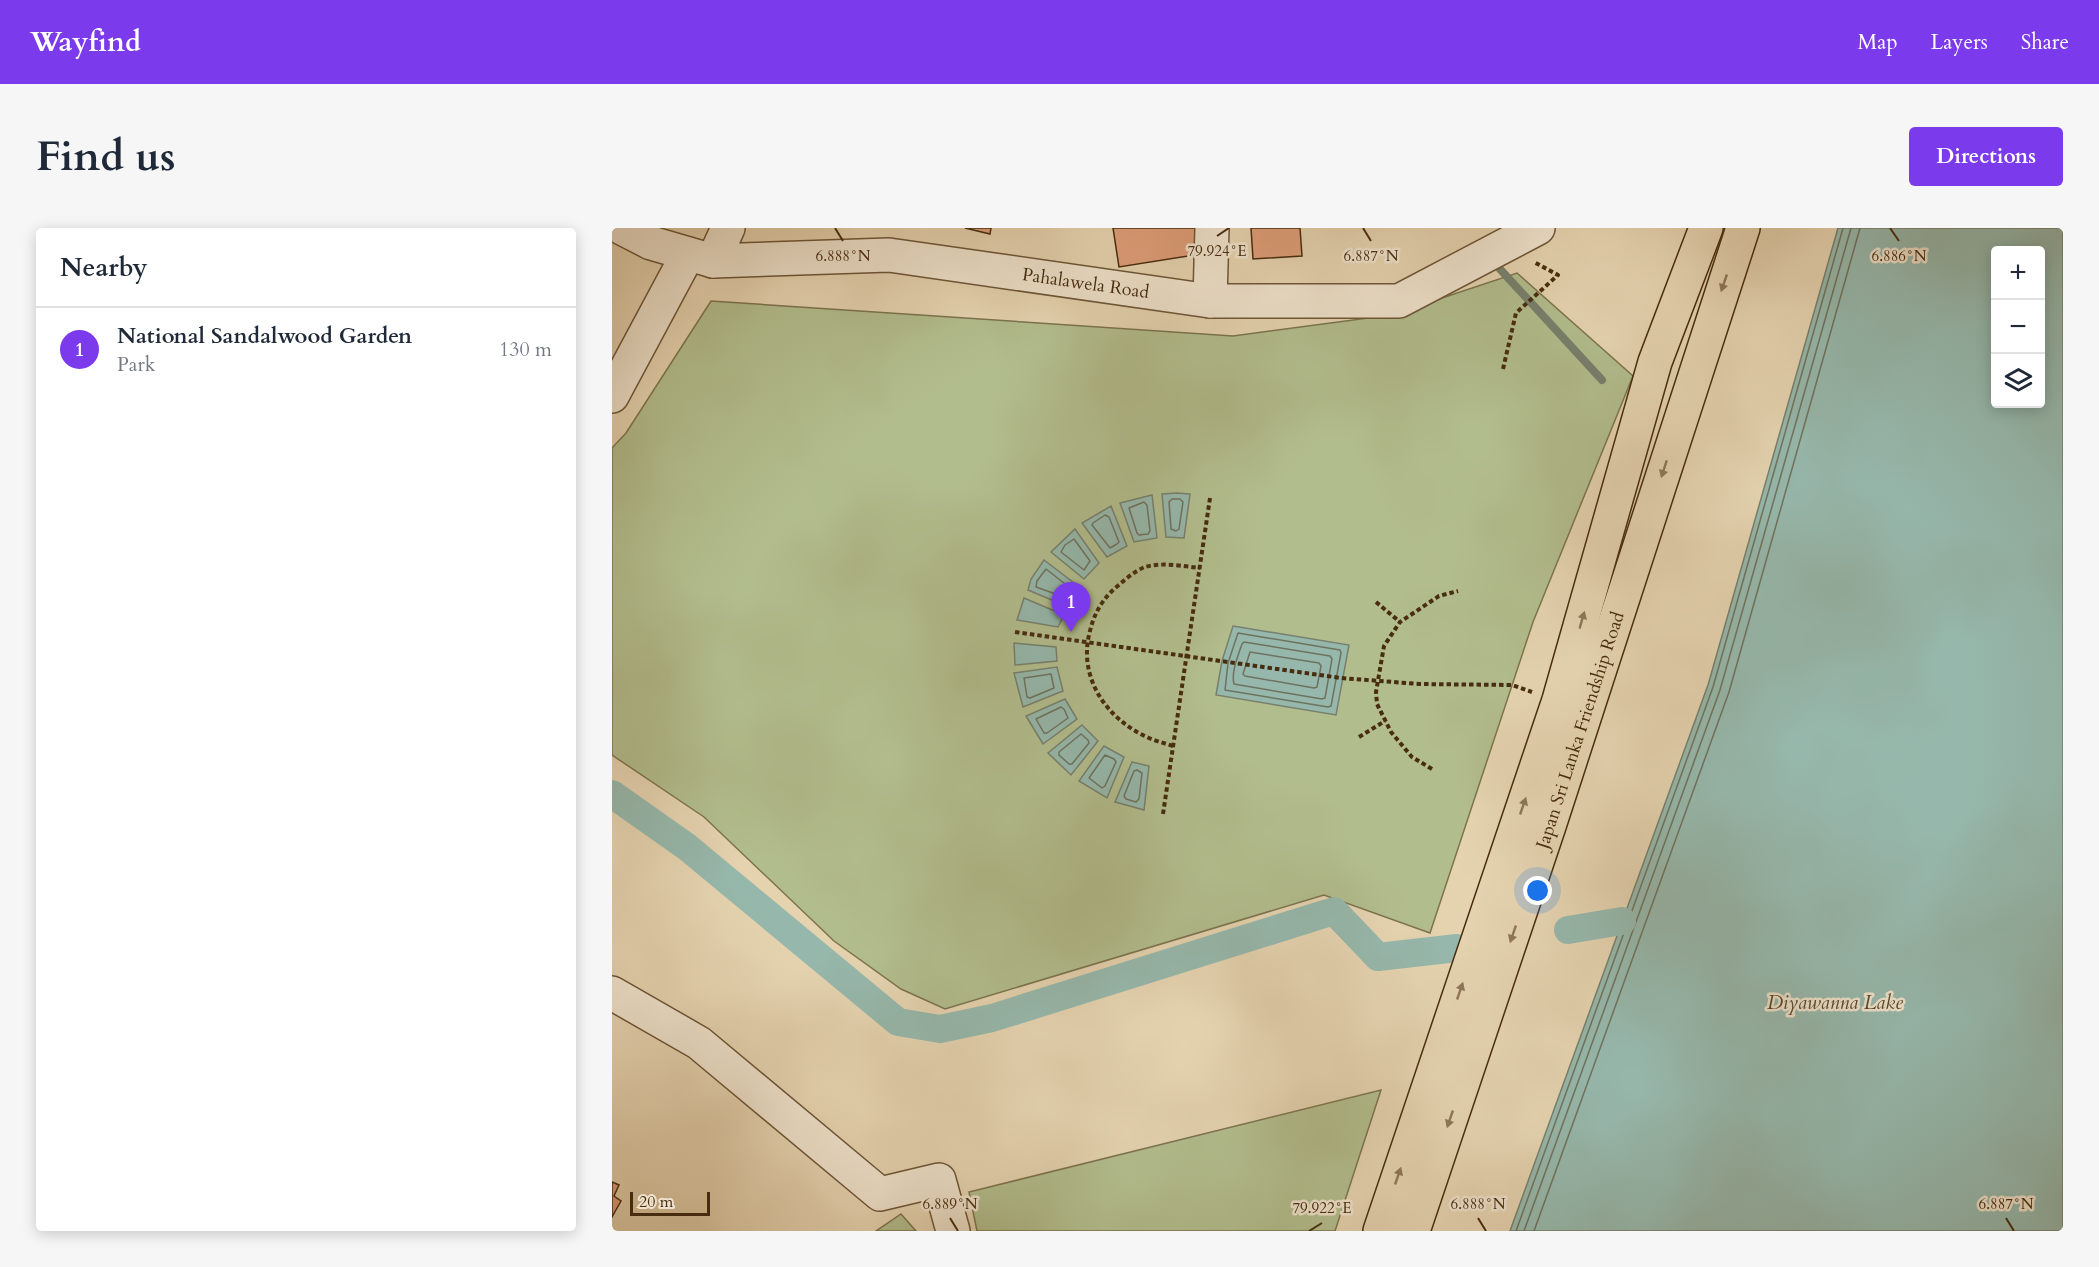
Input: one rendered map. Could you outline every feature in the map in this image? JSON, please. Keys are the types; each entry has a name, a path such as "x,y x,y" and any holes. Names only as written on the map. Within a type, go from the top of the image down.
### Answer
{"main road":[{"name":"Japan Sri Lanka Friendship Road","path":"1380,1231 1558,700 1655,362 1706,228"},
{"name":"Japan Sri Lanka Friendship Road","path":"1413,1231 1549,826 1743,228"}],"street":[{"name":"Pahalawela Road","path":"622,228 651,243 701,257 893,241 1210,302 1399,301 1511,245 1538,228"},
{"path":"612,396 701,257 728,228"},
{"path":"1210,302 1212,228"},
{"path":"612,993 699,1042 880,1194 939,1180 953,1231"}],"path":[{"path":"1503,369 1516,313 1558,275 1511,245"},
{"path":"1163,814 1210,498"},
{"path":"1173,746 1147,737 1122,722 1099,698 1088,673 1087,642 1093,617 1104,599 1144,567 1166,565 1200,568"},
{"path":"1432,770 1412,757 1385,721 1377,704 1377,682 1384,646 1400,622 1439,596 1458,591"},
{"path":"1376,602 1400,622"},
{"path":"1015,632 1377,682 1512,685"},
{"path":"1359,737 1385,721"}],"green space":[{"path":"1517,273 1633,376 1533,622 1430,933 1324,895 945,1009 901,989 834,941 704,817 612,755 612,448 626,433 711,301 1233,336 1391,315"},
{"path":"1381,1090 1335,1231 977,1231 969,1192"},
{"path":"901,1214 916,1231 876,1231"}],"water":[{"name":"Diyawanna Lake","path":"1838,228 2063,228 2063,1231 1510,1231 1708,685"},
{"path":"1162,494 1190,494 1184,538 1166,537"},
{"path":"1152,495 1157,538 1134,542 1120,503"},
{"path":"1111,506 1127,546 1107,557 1082,523"},
{"path":"1075,529 1099,563 1084,579 1051,552"},
{"path":"1044,560 1078,586 1066,606 1028,590 1031,579"},
{"path":"1024,598 1064,615 1058,627 1017,620"},
{"path":"1233,626 1349,645 1336,715 1216,695 1222,661"},
{"path":"1014,643 1056,647 1057,661 1015,665"},
{"path":"1057,667 1063,691 1023,707 1014,673"},
{"path":"1065,699 1077,719 1043,744 1026,716"},
{"path":"1082,725 1098,741 1071,775 1048,753"},
{"path":"1104,746 1124,757 1107,798 1079,781"},
{"path":"1132,762 1149,766 1144,810 1115,802"}],"building":[{"path":"965,228 991,228 990,234"},
{"path":"1113,228 1203,228 1207,253 1119,267"},
{"path":"1251,228 1300,228 1302,256 1253,259"},
{"path":"612,1182 619,1185 614,1196 621,1201 612,1217"}],"waterway":[{"path":"1499,268 1602,380"},
{"path":"612,794 687,847 898,1022 940,1029 992,1018 1334,911 1378,957 1457,948"},
{"path":"1568,930 1622,921"}],"place":[{"name":"National Sandalwood Garden","path":"1071,632"}]}
